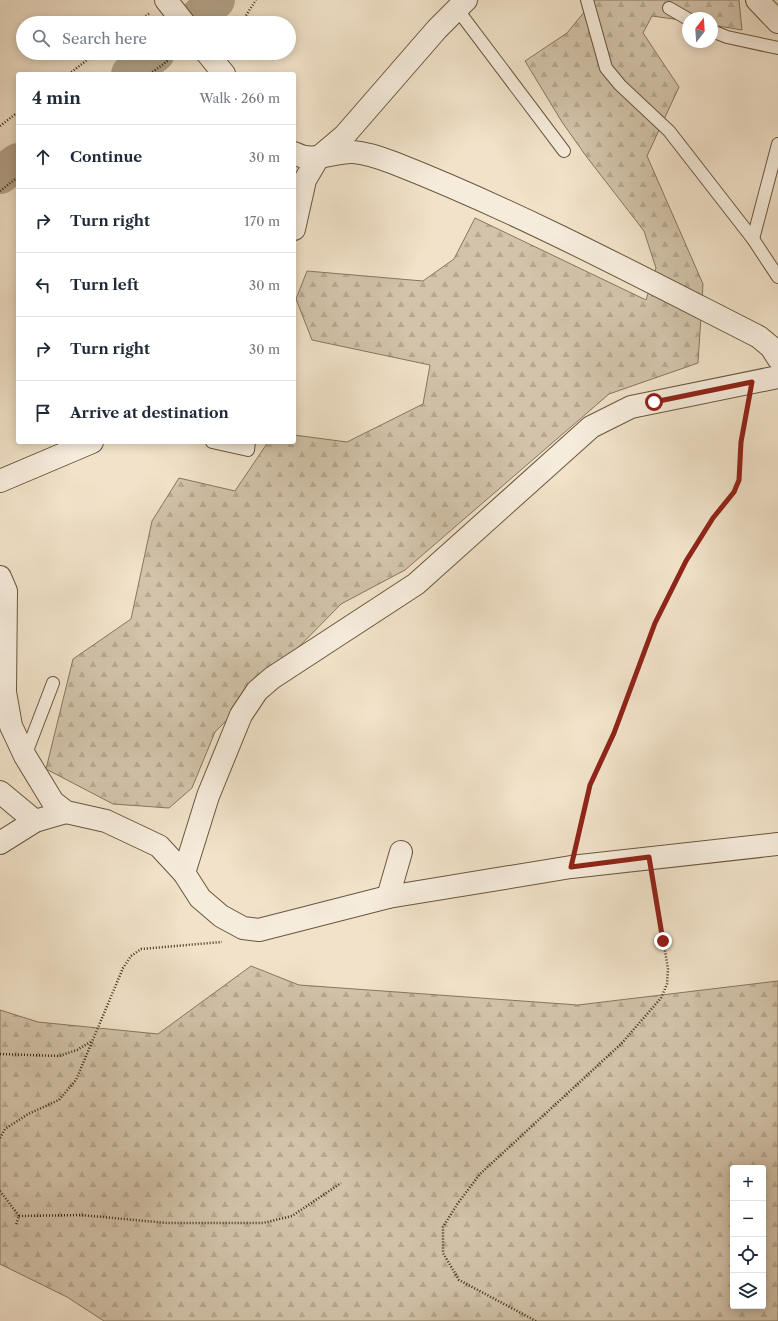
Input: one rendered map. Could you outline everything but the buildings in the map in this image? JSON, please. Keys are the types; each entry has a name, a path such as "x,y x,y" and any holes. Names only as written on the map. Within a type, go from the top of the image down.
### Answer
{"street":[{"path":"166,0 179,16"},
{"path":"296,220 305,180 318,158 344,136 437,29 461,5"},
{"path":"213,60 222,72"},
{"path":"296,153 318,158 352,152 370,155 393,162 489,203 597,255 759,337 771,348 778,358"},
{"path":"184,873 208,796 241,715 257,691 272,678 416,584 591,427 631,407 778,377"},
{"path":"0,480 87,444"},
{"path":"0,577 6,591 2,617 5,692 11,726 25,756 53,802 66,812 106,821 159,846 184,873 200,898 221,916 242,928 259,930 388,896 571,867 649,857 778,844"},
{"path":"0,792 35,821"},
{"path":"0,842 35,821 66,812"},
{"path":"388,896 401,852"}],"lane":[{"path":"587,0 606,68 620,85 669,131 753,239 778,278"},
{"path":"461,5 564,151"},
{"path":"669,8 682,16"},
{"path":"718,33 727,38 778,48"},
{"path":"753,239 778,144"},
{"path":"221,444 248,450 250,444"},
{"path":"25,756 53,683"}],"path":[{"path":"246,16 256,0"},
{"path":"72,72 87,60"},
{"path":"153,72 169,60"},
{"path":"0,126 16,114"},
{"path":"0,191 16,179"},
{"path":"571,867 590,785 614,733 655,623 686,561 713,518 734,492 739,480 741,442 752,382"},
{"path":"536,1321 459,1280 443,1253 443,1227 458,1203 480,1174 621,1044 661,998 667,984 668,969 649,857"},
{"path":"0,1138 5,1129 28,1114 59,1100 76,1080 123,968 131,956 140,948 226,942 237,937 242,928"},
{"path":"0,1054 59,1056 77,1050 92,1041"},
{"path":"19,1216 82,1215 167,1223 263,1223 292,1216 341,1183"},
{"path":"0,1191 19,1216"},
{"path":"16,1226 19,1216"}],"green space":[{"path":"594,0 739,0 742,30 718,26 718,12 682,12 682,20 652,16 643,33 679,87 647,156 703,284 698,363 609,394 405,570 341,604 215,732 192,788 169,808 113,804 46,769 73,659 131,619 152,521 179,478 235,491 267,444 296,444 296,435 347,442 423,404 430,365 312,340 296,299 307,271 423,281 454,259 475,218 646,300 656,268 644,231 586,156 562,122 525,61 567,33"},
{"path":"251,966 299,985 578,1005 778,981 778,1321 104,1321 67,1297 0,1264 0,1010 38,1022 158,1034"}],"waterway":[{"path":"200,16 216,0"},
{"path":"132,72 147,60"},
{"path":"0,175 16,163"}],"route":[{"path":"654,402 752,382 741,442 739,480 734,492 713,518 686,561 655,623 614,733 590,785 571,867 649,857 663,941"}]}
